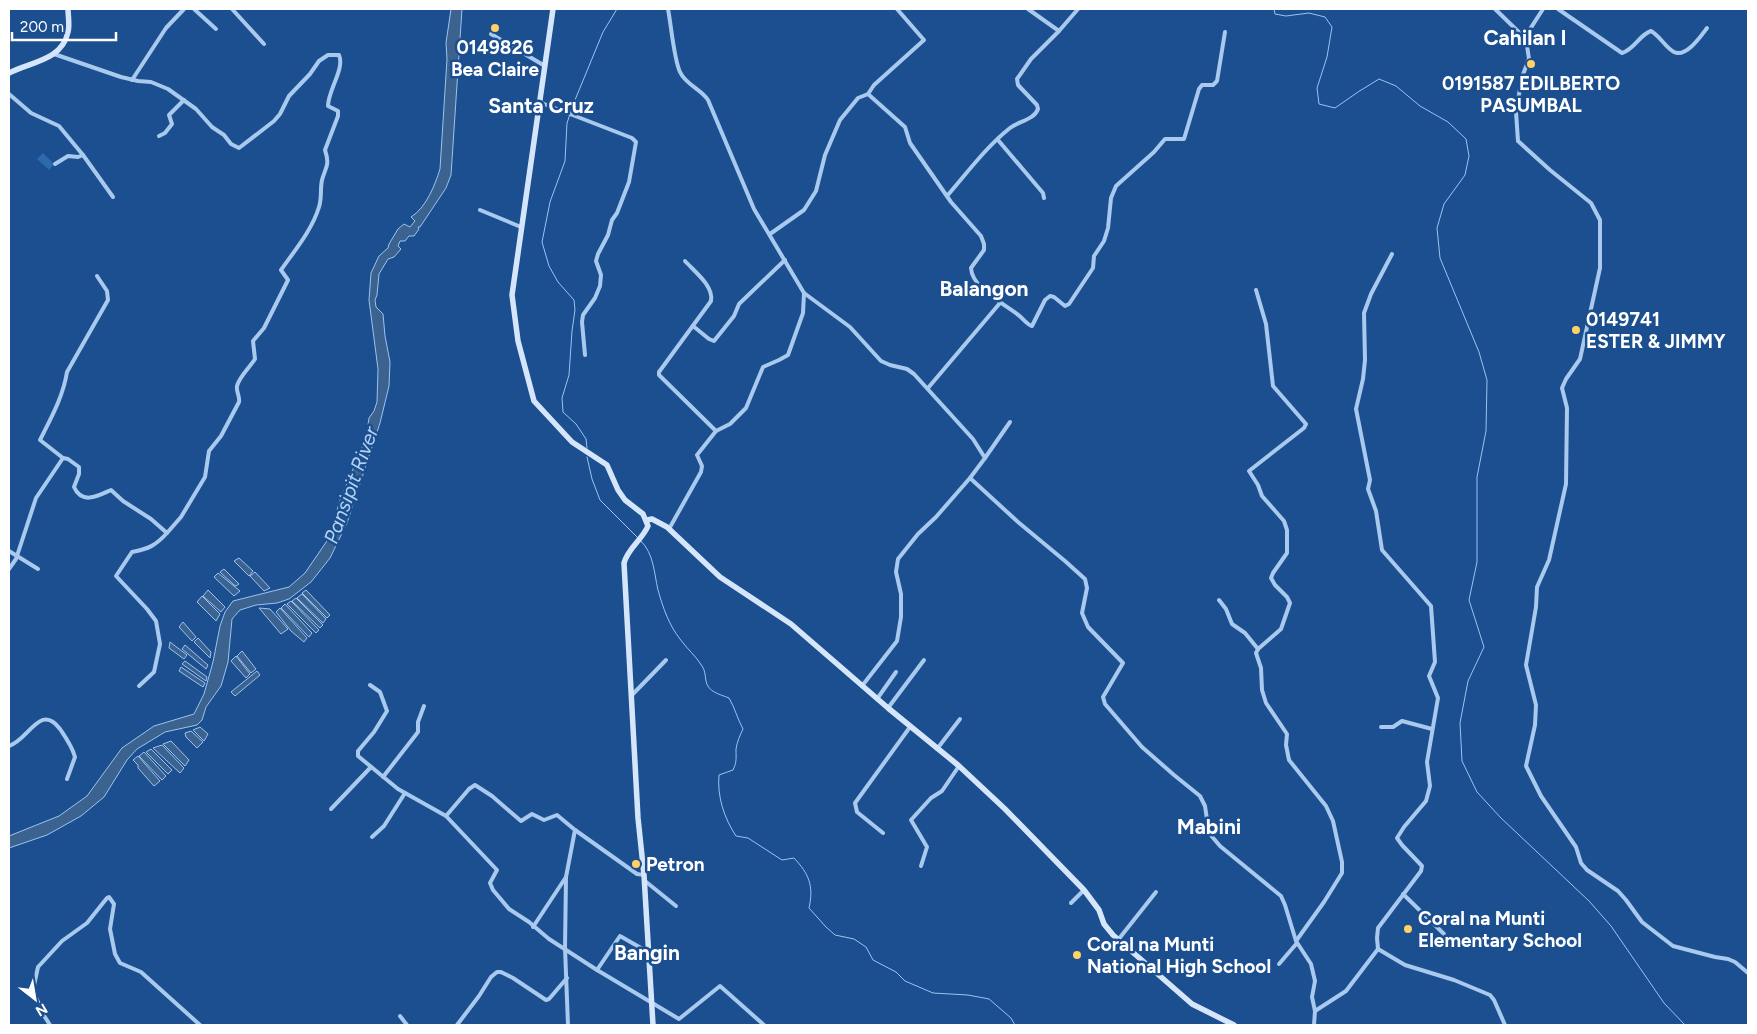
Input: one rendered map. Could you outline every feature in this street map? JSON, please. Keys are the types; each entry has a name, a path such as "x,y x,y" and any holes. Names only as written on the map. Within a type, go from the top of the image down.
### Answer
{"main road":[{"path":"9,73 39,62 54,54 65,41 69,32 68,9"},
{"path":"553,9 512,295 518,341 534,401 572,442 607,465 618,490 625,500 643,514 647,520 648,526 644,534 626,554 624,563 638,818 644,878 653,1025"},
{"path":"647,520 658,521 720,577 791,624 937,750 960,766 1005,808 1084,890 1099,910 1104,924 1118,940 1192,1004 1234,1025"}],"street":[{"path":"132,80 166,28 184,9"},
{"path":"194,9 216,29"},
{"path":"232,9 264,44"},
{"path":"668,9 680,72 687,82 704,94 708,100 754,209 804,293 850,327 882,361 906,369 914,374 973,440 985,458"},
{"path":"770,234 804,210 816,191 825,155 840,120 858,98 868,94 874,85 924,40 897,9"},
{"path":"1028,9 1059,32"},
{"path":"947,196 978,160 1014,125 1028,120 1037,113 1037,105 1018,85 1017,79 1031,59 1059,32 1078,9"},
{"path":"1495,9 1526,38 1530,59 1522,77 1516,112 1518,141 1550,170 1592,203 1600,220 1600,268 1580,359 1562,388 1568,408 1566,484 1549,560 1538,587 1526,666 1536,705 1535,725 1526,766 1541,796 1576,847 1580,863 1618,891 1642,922 1673,946 1728,959 1735,962 1748,973"},
{"path":"1524,37 1542,9"},
{"path":"1558,9 1622,53 1634,46 1645,33 1651,31 1657,34 1674,52 1679,53 1690,48 1707,28"},
{"path":"868,94 905,127 910,143 947,196 981,236 984,250 972,265 971,272 976,281 1032,326 1045,300 1050,296 1065,306 1069,304 1093,268 1094,256 1104,241 1108,228 1111,198 1116,186 1154,152 1165,139 1184,138 1199,89 1202,85 1213,84 1217,81 1225,32"},
{"path":"491,34 545,66"},
{"path":"54,54 132,80 151,82 184,100 196,109 212,127 224,135 231,144 239,148 274,121 280,114 289,96 319,62 328,55 335,54 339,55 341,59 341,66 328,101 328,106 338,111 338,116 325,150 328,165 322,179 322,195 319,207 306,233 281,270 288,280 264,328 253,341 255,359 238,382 236,388 240,398 239,402 221,436 209,451 205,477 181,517 158,542 146,550 132,552 116,576 148,609 156,621 160,644 154,672 139,686"},
{"path":"9,94 31,113 59,126 113,196"},
{"path":"159,136 165,133 172,124 169,114 184,100"},
{"path":"539,102 632,138 636,142 629,182 596,261 600,275 600,286 595,298 583,315 582,322 586,355"},
{"path":"998,140 1043,193 1044,198"},
{"path":"55,164 68,156 78,157 83,155"},
{"path":"480,210 522,227"},
{"path":"1315,1011 1346,991 1378,949 1378,928 1421,871 1422,866 1397,838 1426,801 1430,786 1427,762 1438,698 1429,676 1434,662 1431,606 1382,550 1376,510 1368,489 1370,480 1356,409 1365,360 1364,314 1371,294 1392,254"},
{"path":"693,326 714,341 734,316 739,304 785,260"},
{"path":"685,261 709,288 712,296 711,302 659,375 716,431"},
{"path":"97,276 108,290 108,300 67,372 57,406 40,440 63,458 68,459 79,467 79,474 74,487 84,498 92,499 111,490 167,533"},
{"path":"1256,290 1266,324 1273,386 1306,424 1304,428 1249,471 1258,485 1262,496 1285,523 1288,537 1287,553 1271,578 1275,585 1287,596 1290,603 1281,629 1258,650 1256,655 1261,668 1262,690 1266,703 1287,734 1286,745 1289,760 1328,811 1333,821 1342,862 1342,873 1324,902 1279,964"},
{"path":"669,529 702,472 702,466 697,455 716,431 730,424 746,408 763,367 788,355 803,313 804,293"},
{"path":"928,388 1000,302"},
{"path":"862,686 897,641 901,617 901,594 896,572 898,558 970,478 1010,422"},
{"path":"9,569 16,555 36,498 63,458"},
{"path":"970,478 1018,522 1066,560 1084,579 1087,588 1082,613 1088,626 1123,663 1103,697 1106,704 1142,747 1200,796 1205,806 1209,833 1220,846 1281,896 1296,942 1311,964 1314,981 1312,997 1315,1011 1314,1025"},
{"path":"9,551 38,569"},
{"path":"1219,600 1226,609 1232,624 1244,633 1258,650"},
{"path":"632,695 666,660"},
{"path":"888,708 924,660"},
{"path":"877,699 896,672"},
{"path":"370,685 380,692 387,711 374,732 358,751 358,756 405,793 446,816 497,870 490,883 493,890 509,909 549,939 597,970 680,1019 720,986 764,1025"},
{"path":"383,777 418,732 418,722 424,706"},
{"path":"9,746 18,741 41,719 47,719 52,722 72,746 76,757 67,779"},
{"path":"937,750 960,719"},
{"path":"1381,727 1393,727 1402,721 1432,729"},
{"path":"883,834 857,812 855,803 910,727"},
{"path":"921,866 927,848 912,820 931,798 942,791 960,766"},
{"path":"331,809 371,767"},
{"path":"446,816 475,784 521,821 532,814 544,820 557,814 575,830 644,878 676,906"},
{"path":"372,838 384,826 405,793"},
{"path":"568,1025 565,948 566,878 575,830"},
{"path":"533,927 566,878"},
{"path":"1071,903 1084,890"},
{"path":"1118,940 1156,892"},
{"path":"1403,894 1444,934"},
{"path":"50,1025 33,990 38,967 62,941 87,923 109,897 114,904 110,929 115,954 120,963 141,972 200,1025"},
{"path":"597,970 620,936 648,952"},
{"path":"1378,949 1405,965 1454,980 1490,995 1505,1025"},
{"path":"456,1025 491,977 497,972 513,978 546,1000 567,978"},
{"path":"400,1016 407,1025"}],"shaded area":[{"path":"43,153 54,164 49,170 37,159"}],"water":[{"name":"Pansipit River","path":"451,9 462,9 451,175 446,188 420,227 418,227 419,229 414,236 409,236 405,241 400,241 398,246 401,249 394,257 388,259 379,274 375,300 376,307 383,314 390,362 389,386 380,423 347,523 330,558 311,582 289,599 240,610 232,619 228,662 221,686 206,707 202,720 197,725 165,732 137,749 127,760 104,797 81,816 47,835 9,848 9,836 59,816 87,796 122,748 154,726 194,714 204,694 220,626 225,612 233,601 289,587 305,573 329,538 340,500 366,438 369,418 377,402 378,369 369,300 371,273 379,256 388,248 398,229 404,224 410,227 415,221 411,217 421,208 433,189 440,169 447,59 446,43"},
{"path":"239,558 253,571 249,576 234,561"},
{"path":"224,569 239,584 234,585 220,572"},
{"path":"255,572 270,588 264,591 250,576"},
{"path":"218,573 240,591 234,596 214,577"},
{"path":"208,590 225,607 221,612 203,596"},
{"path":"306,590 330,615 327,618 302,593"},
{"path":"302,594 326,619 323,623 297,598"},
{"path":"202,596 220,614 216,621 197,602"},
{"path":"296,598 323,625 320,628 292,601"},
{"path":"291,601 319,630 316,633 287,604"},
{"path":"285,604 312,633 309,637 281,608"},
{"path":"259,608 270,609 288,629 281,634"},
{"path":"280,608 307,638 304,642 291,631 276,612"},
{"path":"183,622 196,637 192,641 179,627"},
{"path":"198,638 211,652 210,658 194,642"},
{"path":"170,642 187,655 184,659 169,648"},
{"path":"185,645 208,665 206,669 182,649"},
{"path":"242,651 256,669 251,673 237,656"},
{"path":"236,656 250,674 246,678 231,661"},
{"path":"185,661 207,677 206,681 182,664"},
{"path":"181,667 205,683 203,687 179,671"},
{"path":"257,671 260,675 235,696 231,692"},
{"path":"200,727 208,734 204,741 193,730"},
{"path":"191,731 203,742 197,748 186,737 185,733"},
{"path":"171,741 189,760 185,766 163,744"},
{"path":"162,745 184,768 180,773 153,748"},
{"path":"151,749 172,770 168,774 146,752"},
{"path":"144,752 166,776 162,780 139,756"},
{"path":"138,756 160,781 154,786 133,760"}],"waterway":[{"path":"587,448 586,439 576,424 563,412 562,398 569,375 575,310 574,300 558,282 549,266 542,242 550,202 565,161 567,123 603,32 617,9"},
{"path":"1274,9 1275,14 1286,16 1309,13 1325,17 1332,27 1327,57 1317,88 1319,104 1335,108 1379,79 1396,86 1420,106 1448,122 1466,139 1469,156 1465,175 1444,204 1437,228 1440,258 1479,352 1487,380 1486,431 1477,477 1477,562 1469,600 1484,647 1468,681 1460,723 1462,761 1477,792 1501,818 1589,901 1611,926 1664,1003 1685,1025"},
{"path":"587,457 592,479 600,500 638,538"},
{"path":"641,541 649,552 660,597 673,628 703,668 709,688 729,698 743,729 737,744 736,762 733,770 719,775 722,807 736,836 748,838 782,860 794,858 807,875 809,881 811,893 809,908 835,935 854,939 866,947 873,960 896,972 905,981 933,993 968,995 989,999 1011,1018 1015,1025"}],"place":[{"name":"0149826 Bea Claire","path":"495,28"},
{"name":"0191587 EDILBERTO PASUMBAL","path":"1531,64"},
{"name":"0149741 ESTER & JIMMY","path":"1576,330"},
{"name":"Petron","path":"636,864"},
{"name":"Coral na Munti Elementary School","path":"1408,929"},
{"name":"Coral na Munti National High School","path":"1077,955"}],"district":[{"name":"Cahilan I","path":"1525,37"},
{"name":"Santa Cruz","path":"541,105"},
{"name":"Balangon","path":"984,288"},
{"name":"Mabini","path":"1209,826"},
{"name":"Bangin","path":"647,952"}]}
